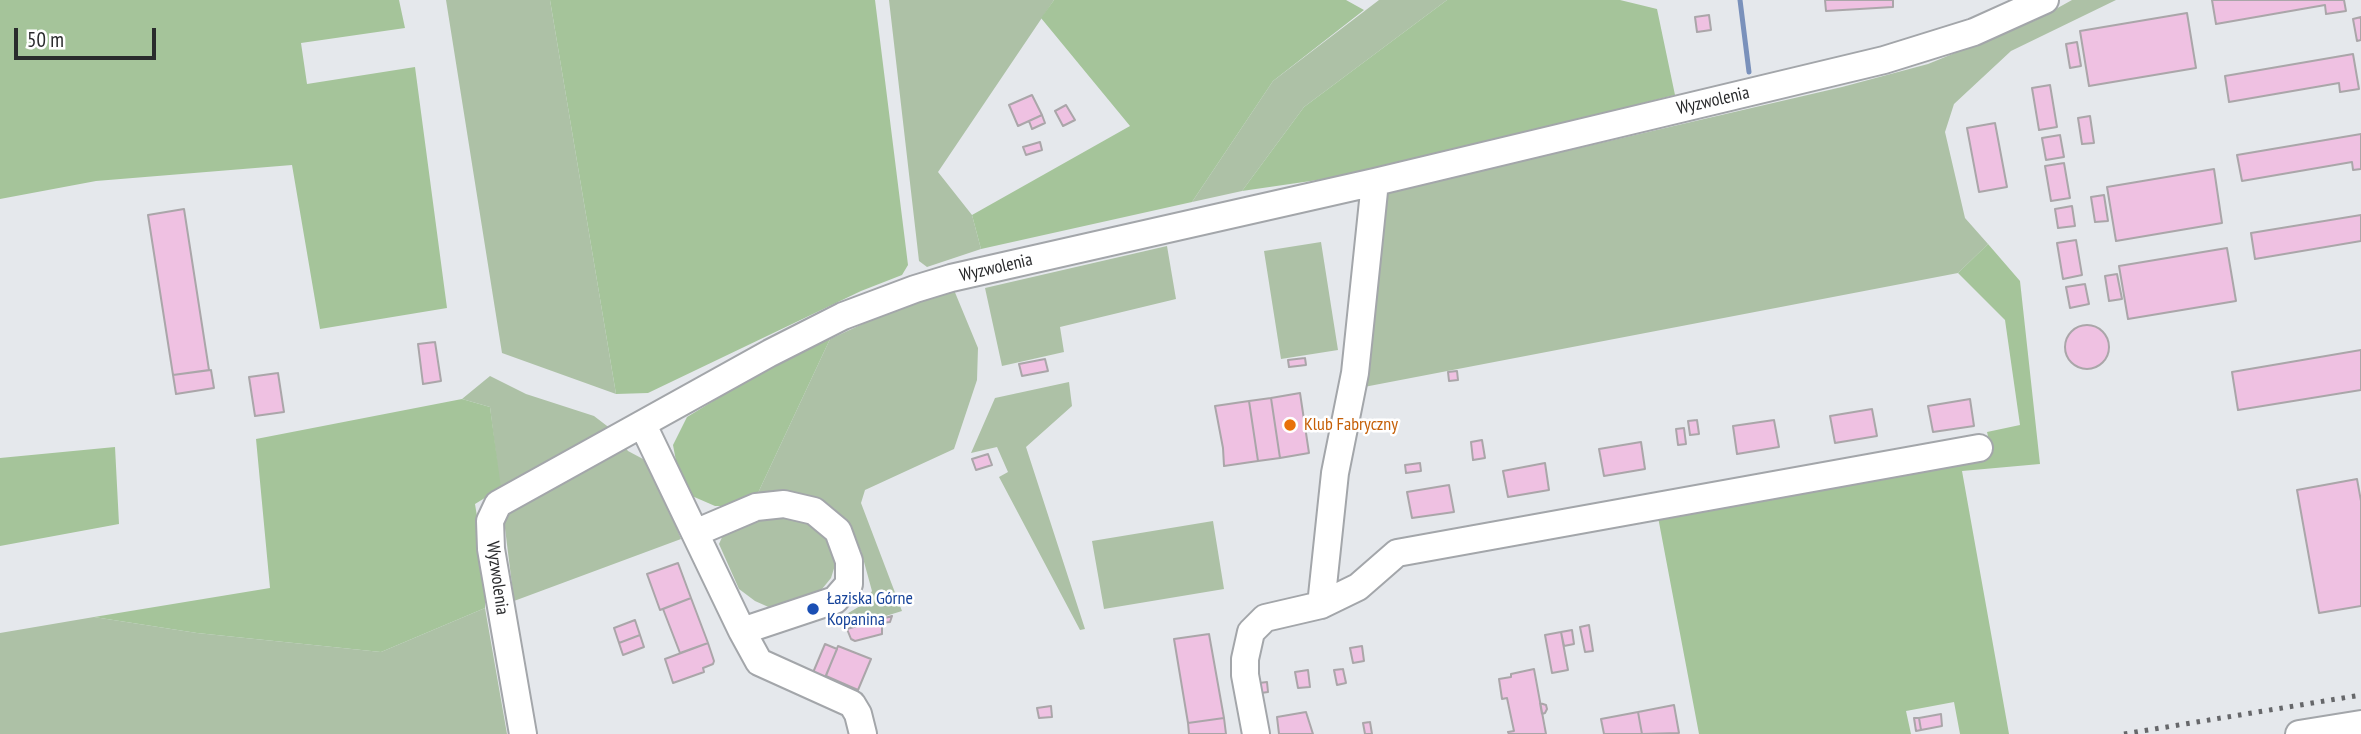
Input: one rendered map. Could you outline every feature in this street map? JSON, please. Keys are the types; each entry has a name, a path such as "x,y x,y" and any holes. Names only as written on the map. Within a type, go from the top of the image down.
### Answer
{"street":[{"name":"Wyzwolenia","path":"523,734 491,549 490,521 498,504 770,353 843,316 951,278 1884,60 1974,32 2045,0"},
{"path":"1321,605 1335,473 1355,373 1375,181"},
{"path":"643,425 759,662 852,704 863,734"},
{"path":"1256,734 1245,675 1245,659 1251,632 1265,618 1321,605 1358,587 1396,553 1979,447"},
{"path":"695,533 756,507 784,504 814,512 838,531 849,561 849,584 835,600 742,631"},
{"path":"2299,734 2361,724"}],"green space":[{"path":"0,0 399,0 405,28 301,43 307,84 415,67 447,308 320,329 292,165 96,181 0,199"},
{"path":"446,0 550,0 616,394 502,353"},
{"path":"550,0 875,0 908,265 902,275 861,291 648,393 616,394"},
{"path":"889,0 1054,0 938,172 972,215 981,249 927,267 919,261"},
{"path":"1054,0 1346,0 1364,10 1273,81 1192,202 981,249 972,215 1130,126 1041,18"},
{"path":"1379,0 1447,0 1304,107 1242,191 1192,202 1273,81"},
{"path":"1447,0 1620,0 1657,9 1675,95 1352,175 1242,191 1304,107"},
{"path":"2072,0 2116,0 2011,51 1954,104 1945,132 1965,218 1988,244 1958,273 1364,387 1385,193 1842,87 1928,64 2036,20"},
{"path":"1321,242 1338,350 1281,359 1264,251"},
{"path":"1988,244 2020,281 2040,464 1962,471 2009,734 1960,734 1954,702 1906,711 1911,734 1699,734 1658,517 1992,453 1987,432 2020,425 2005,320 1958,273"},
{"path":"1167,246 1176,299 1060,327 1064,352 1002,366 985,288"},
{"path":"954,290 978,348 977,380 954,449 865,490 861,503 902,611 850,627 845,615 865,603 872,591 861,551 847,522 823,504 793,492 758,493 830,339 880,316"},
{"path":"830,339 758,493 734,506 715,506 692,496 678,472 673,445 687,417 774,364"},
{"path":"490,376 526,394 594,416 611,429 628,451 643,459 656,477 681,539 514,601 490,407 462,399"},
{"path":"1069,382 1072,406 1026,447 1085,629 1080,630 999,477 1008,472 997,447 971,453 995,398"},
{"path":"462,399 490,407 501,488 475,504 486,572 485,608 381,652 197,633 94,617 270,588 256,439"},
{"path":"115,447 119,524 0,546 0,458"},
{"path":"774,517 801,518 818,528 828,538 836,562 831,578 818,594 773,609 755,601 739,589 719,544 723,535 755,521"},
{"path":"1213,521 1224,589 1104,609 1092,541"},
{"path":"485,608 507,734 0,734 0,633 94,617 197,633 381,652"}],"building":[{"path":"1825,0 1893,0 1893,7 1826,11"},
{"path":"2212,0 2344,0 2346,11 2326,14 2325,5 2216,24"},
{"path":"2187,13 2196,68 2089,86 2080,31"},
{"path":"1709,15 1711,30 1697,32 1695,17"},
{"path":"2361,17 2361,40 2357,41 2353,19"},
{"path":"2077,42 2081,66 2070,68 2066,44"},
{"path":"2353,54 2359,89 2340,92 2339,83 2229,102 2225,76"},
{"path":"2050,85 2057,127 2039,130 2032,88"},
{"path":"1032,95 1042,115 1018,126 1009,105"},
{"path":"1066,105 1075,120 1063,126 1055,111"},
{"path":"1042,115 1045,123 1032,129 1029,121"},
{"path":"2090,116 2094,143 2082,144 2078,118"},
{"path":"1995,123 2007,187 1979,192 1967,128"},
{"path":"2361,134 2361,169 2353,170 2352,162 2242,181 2237,155"},
{"path":"2060,135 2064,157 2046,160 2042,138"},
{"path":"1040,142 1042,150 1026,155 1023,147"},
{"path":"2064,163 2070,198 2051,201 2045,166"},
{"path":"2214,169 2222,223 2116,241 2107,187"},
{"path":"2104,195 2108,221 2095,222 2091,197"},
{"path":"2072,206 2075,226 2058,228 2055,209"},
{"path":"184,209 209,370 173,375 148,215"},
{"path":"2361,215 2361,241 2255,259 2251,233"},
{"path":"2076,240 2082,275 2063,279 2057,243"},
{"path":"2227,248 2236,301 2128,319 2119,266"},
{"path":"2117,274 2122,299 2109,301 2105,276"},
{"path":"2085,284 2089,304 2070,308 2066,287"},
{"path":"2087,325 2103,331 2109,347 2103,363 2087,369 2071,363 2065,347 2071,331"},
{"path":"435,342 441,381 423,384 418,344"},
{"path":"2361,350 2361,390 2238,410 2232,372"},
{"path":"1305,358 1306,365 1289,367 1288,360"},
{"path":"1045,359 1048,371 1022,376 1019,364"},
{"path":"211,370 214,388 176,394 173,375"},
{"path":"1457,371 1458,380 1449,381 1448,372"},
{"path":"278,373 284,412 255,416 249,377"},
{"name":"Klub Fabryczny","path":"1300,393 1309,453 1280,458 1271,398"},
{"path":"1271,398 1280,458 1258,461 1249,401"},
{"path":"1970,399 1974,426 1933,432 1928,406"},
{"path":"1249,401 1258,461 1224,466 1215,406"},
{"path":"1872,409 1877,436 1835,443 1830,416"},
{"path":"1697,420 1699,434 1690,435 1688,421"},
{"path":"1774,420 1779,447 1737,454 1733,426"},
{"path":"1684,428 1686,444 1678,445 1676,429"},
{"path":"1482,440 1485,458 1473,460 1471,442"},
{"path":"1641,442 1645,469 1604,476 1599,449"},
{"path":"988,454 992,465 976,470 972,459"},
{"path":"1420,463 1421,471 1406,473 1405,465"},
{"path":"1545,463 1549,490 1508,497 1503,471"},
{"path":"2357,479 2361,501 2361,606 2319,613 2297,490"},
{"path":"1449,485 1454,512 1412,518 1407,492"},
{"path":"678,563 691,598 660,610 647,574"},
{"path":"691,598 708,643 680,653 663,609"},
{"path":"892,616 890,622 882,623 882,634 855,641 851,639 847,629"},
{"path":"635,620 640,635 619,643 614,628"},
{"path":"1589,625 1593,651 1585,652 1580,627"},
{"path":"1572,630 1574,644 1564,646 1561,632"},
{"path":"1561,632 1568,670 1552,673 1545,635"},
{"path":"1209,634 1224,718 1188,723 1174,639"},
{"path":"640,635 644,647 623,655 619,643"},
{"path":"708,643 713,664 703,668 704,672 673,683 665,659"},
{"path":"825,644 837,649 824,680 812,675"},
{"path":"838,646 871,659 858,690 826,676"},
{"path":"1362,646 1364,661 1353,663 1350,648"},
{"path":"1343,669 1346,683 1337,685 1334,670"},
{"path":"1534,669 1546,734 1509,734 1508,732 1514,731 1507,698 1502,699 1499,679"},
{"path":"1308,670 1310,687 1298,688 1295,672"},
{"path":"1267,682 1268,692 1261,693 1259,683"},
{"path":"1540,703 1546,705 1547,709 1542,714"},
{"path":"1674,705 1679,733 1642,734 1638,712"},
{"path":"1051,706 1052,717 1039,718 1037,708"},
{"path":"1306,712 1313,734 1279,734 1277,717"},
{"path":"1638,712 1642,734 1604,734 1601,719"},
{"path":"1941,714 1942,726 1921,730 1919,718"},
{"path":"1224,718 1226,734 1189,734 1188,723"},
{"path":"1914,718 1919,718 1921,730 1916,731"},
{"path":"1370,722 1372,734 1365,734 1363,723"}],"waterway":[{"path":"1740,0 1749,72"}],"railway":[{"path":"2124,734 2361,695"}],"place":[{"name":"Klub Fabryczny","path":"1290,425"},
{"name":"Łaziska Górne Kopanina","path":"813,609"}]}
